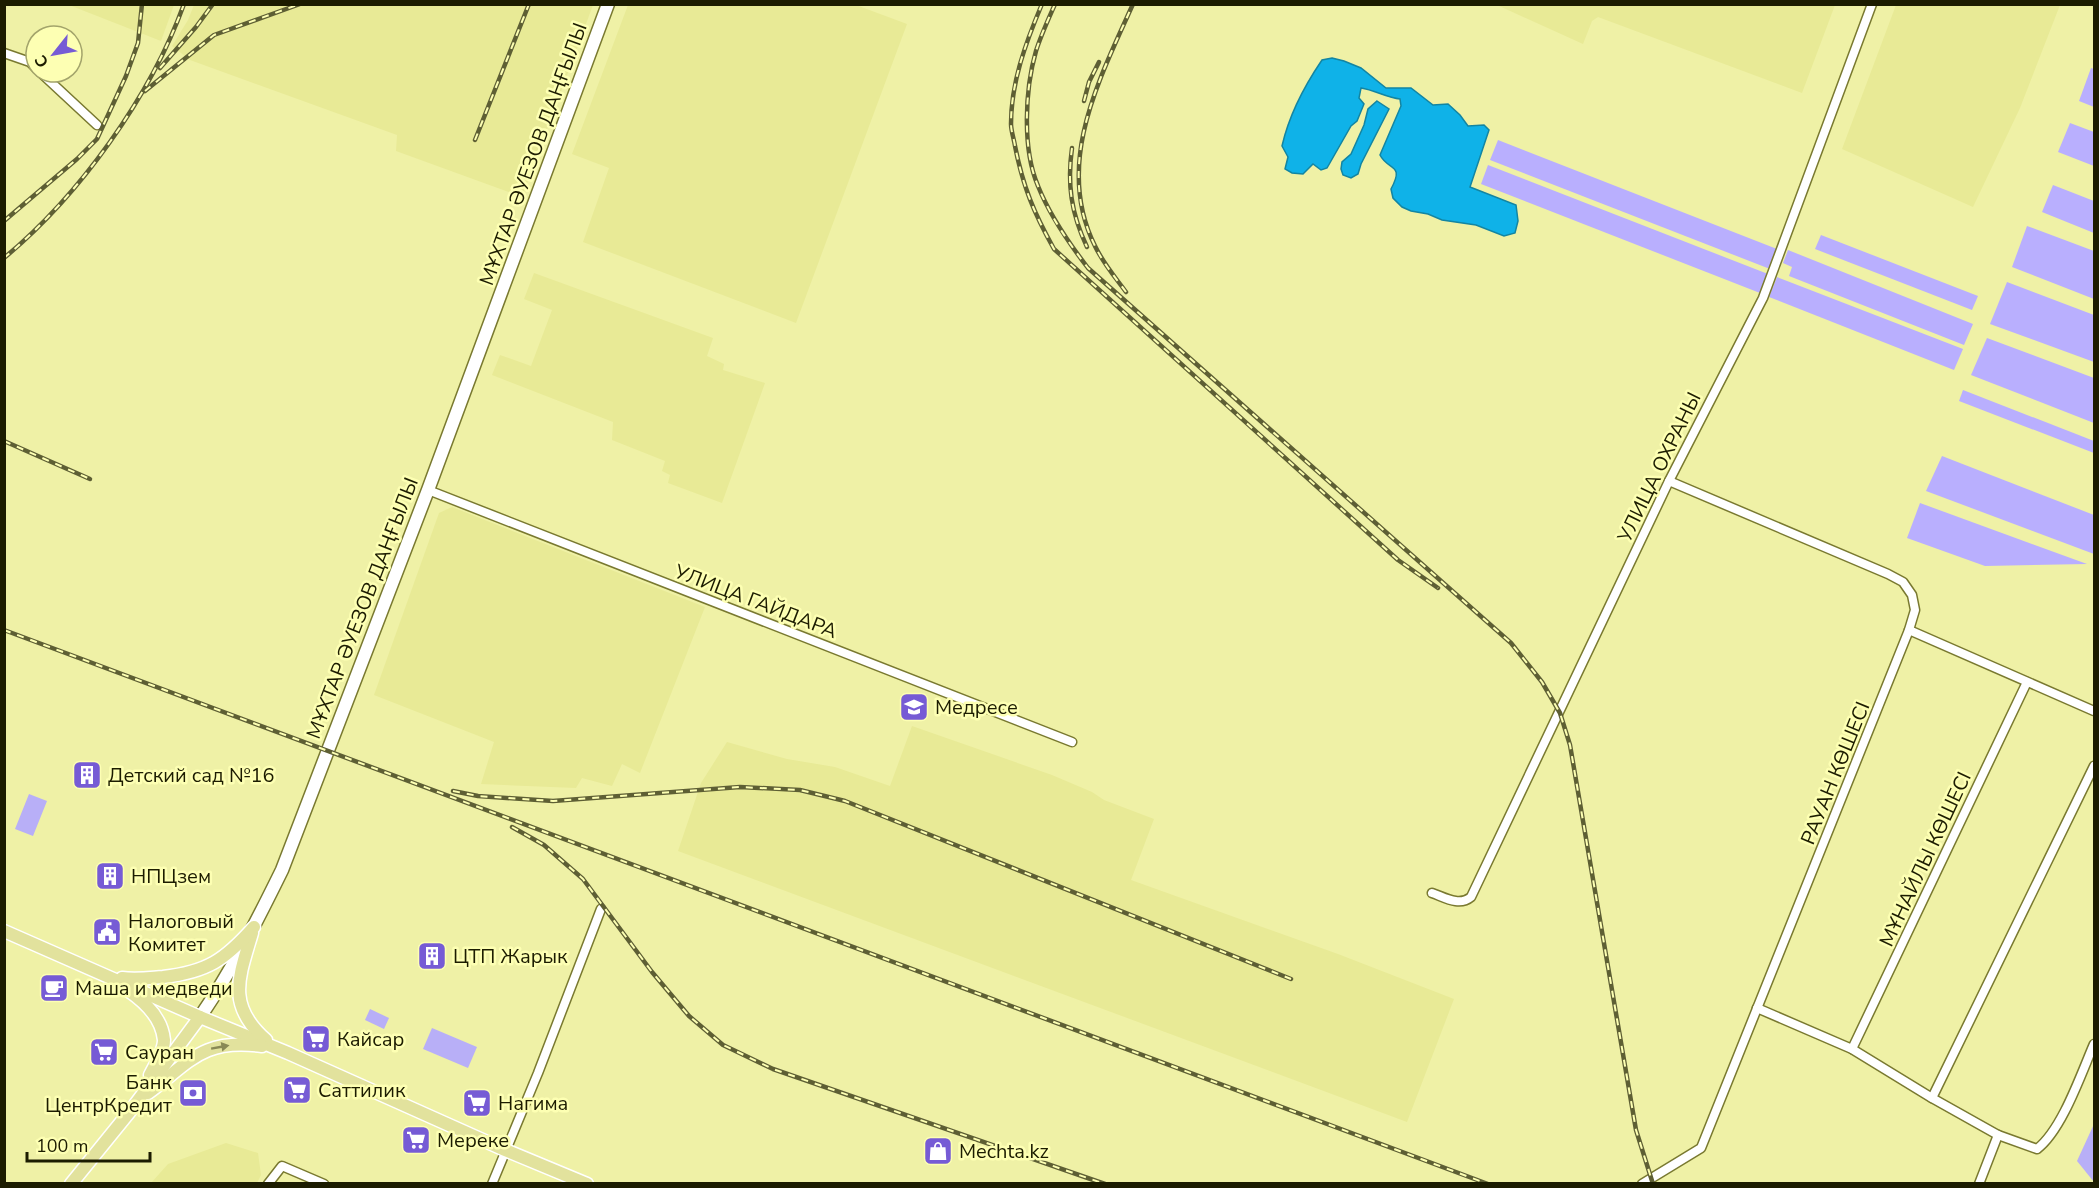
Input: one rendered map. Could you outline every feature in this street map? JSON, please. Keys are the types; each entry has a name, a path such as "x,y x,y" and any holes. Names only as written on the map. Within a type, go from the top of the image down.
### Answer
{"main road":[{"name":"МҰХТАР ӘУЕЗОВ ДАҢҒЫЛЫ","path":"71,1184 200,1017 254,927 282,870 428,490 608,4"},
{"path":"101,972 140,980 189,974 206,968 224,956 254,927"},
{"path":"254,927 238,983 240,1003 252,1027 267,1041 284,1051"},
{"path":"4,931 587,1184"},
{"path":"101,972 141,999 159,1024 164,1040 161,1053 137,1101"},
{"path":"137,1101 198,1053 237,1045 284,1051"}],"street":[{"name":"УЛИЦА ОХРАНЫ","path":"1432,893 1460,902 1471,897 1669,481 1763,298 1872,4"},
{"path":"4,53 24,60"},
{"path":"53,84 97,125"},
{"name":"РАУАН КӨШЕСІ","path":"1642,1184 1701,1148 1909,630 1915,610 1912,595 1902,582 1888,574 1669,481"},
{"name":"УЛИЦА ГАЙДАРА","path":"428,490 1072,742"},
{"path":"1909,630 2094,711"},
{"name":"МҰНАЙЛЫ КӨШЕСІ","path":"1852,1049 2027,682"},
{"path":"1932,1098 2094,766"},
{"path":"492,1184 538,1073 601,909"},
{"path":"1757,1008 1852,1049 1998,1135 2037,1149 2048,1141 2059,1122 2094,1044"},
{"path":"1980,1184 1998,1135"},
{"path":"268,1184 282,1166 324,1183"}],"shaded area":[{"path":"69,4 174,5 161,41"},
{"path":"194,4 593,5 522,197 396,151 397,135 190,60 172,46 188,20"},
{"path":"628,5 856,5 907,24 796,323 583,242 609,168 572,154"},
{"path":"1497,5 1835,5 1802,93 1598,17 1592,21 1583,44"},
{"path":"1896,5 2060,5 2020,108 1973,207 1842,149"},
{"path":"2091,68 2094,69 2094,107 2079,101"},
{"path":"2070,123 2094,132 2094,166 2058,152"},
{"path":"1498,140 1777,249 1770,269 1490,160"},
{"path":"1488,165 1768,274 1760,293 1481,184"},
{"path":"2053,185 2094,201 2094,233 2042,212"},
{"path":"2027,226 2094,251 2094,299 2012,267"},
{"path":"1821,235 1978,296 1972,310 1815,249"},
{"path":"1788,250 1973,324 1964,345 1789,276 1792,267 1783,263"},
{"path":"534,273 713,338 707,356 724,364 723,370 765,383 722,503 668,483 670,475 662,471 665,461 612,440 613,422 492,375 500,355 531,366 552,310 524,299"},
{"path":"1777,277 1963,349 1954,370 1769,297"},
{"path":"2007,282 2094,315 2094,362 1990,324"},
{"path":"1987,338 2094,378 2094,423 1971,375"},
{"path":"1963,390 2094,441 2094,453 1959,401"},
{"path":"1942,456 2094,515 2094,554 1926,491"},
{"path":"1920,503 2087,564 1985,566 1907,538"},
{"path":"452,507 705,607 640,773 622,764 612,786 582,778 576,788 481,784 494,742 374,695 439,513"},
{"path":"912,726 1052,775 1092,792 1104,800 1154,819 1131,880 1338,954 1454,999 1407,1122 678,851 701,783 727,742 787,759 835,767 890,786"},
{"path":"29,794 47,801 33,836 15,829"},
{"path":"370,1009 389,1018 384,1029 365,1020"},
{"path":"432,1028 477,1047 468,1068 423,1049"},
{"path":"2094,1124 2094,1182 2077,1161"},
{"path":"226,1143 258,1153 261,1175 257,1183 151,1183 168,1164"}],"water":[{"path":"1332,58 1361,68 1386,88 1411,88 1433,105 1448,104 1468,126 1484,125 1489,130 1470,187 1516,205 1518,221 1515,233 1504,236 1476,225 1442,220 1402,207 1393,198 1391,189 1396,171 1380,155 1401,106 1400,99 1366,89 1361,88 1359,98 1364,104 1357,121 1351,126 1327,168 1321,170 1313,164 1303,174 1292,173 1285,169 1288,157 1282,146 1293,112 1322,60"},
{"path":"1377,101 1389,109 1358,174 1351,178 1343,175 1342,162 1351,154 1364,125 1368,109"}],"railway":[{"path":"4,221 97,139 126,76 138,43 142,4"},
{"path":"4,258 59,205 110,142 152,74 170,39 184,4"},
{"path":"160,68 213,4"},
{"path":"145,91 214,35 300,4"},
{"path":"475,140 529,4"},
{"path":"1042,4 1025,48 1017,78 1011,124 1026,187 1054,249 1398,560 1438,588"},
{"path":"1055,4 1040,39 1032,66 1027,137 1029,155 1038,186 1073,248 1088,268 1511,643 1542,682 1560,713 1570,745 1636,1130 1653,1184"},
{"path":"1126,292 1095,246 1083,215 1079,184 1080,153 1095,92 1133,4"},
{"path":"1084,101 1089,82 1099,62"},
{"path":"1072,148 1070,186 1077,222 1087,247"},
{"path":"4,441 90,479"},
{"path":"4,630 1488,1184"},
{"path":"453,791 478,796 553,801 740,787 800,790 845,801 1291,979"},
{"path":"512,827 544,845 583,879 652,972 689,1016 723,1045 773,1069 1105,1184"}],"place":[{"name":"Медресе","path":"914,707"},
{"name":"Детский сад №16","path":"87,775"},
{"name":"НПЦзем","path":"110,876"},
{"name":"Налоговый Комитет","path":"107,932"},
{"name":"ЦТП Жарык","path":"432,956"},
{"name":"Маша и медведи","path":"54,988"},
{"name":"Кайсар","path":"316,1039"},
{"name":"Сауран","path":"104,1052"},
{"name":"Саттилик","path":"297,1090"},
{"name":"Банк ЦентрКредит","path":"193,1093"},
{"name":"Нагима","path":"477,1103"},
{"name":"Мереке","path":"416,1140"},
{"name":"Mechta.kz","path":"938,1151"}]}
